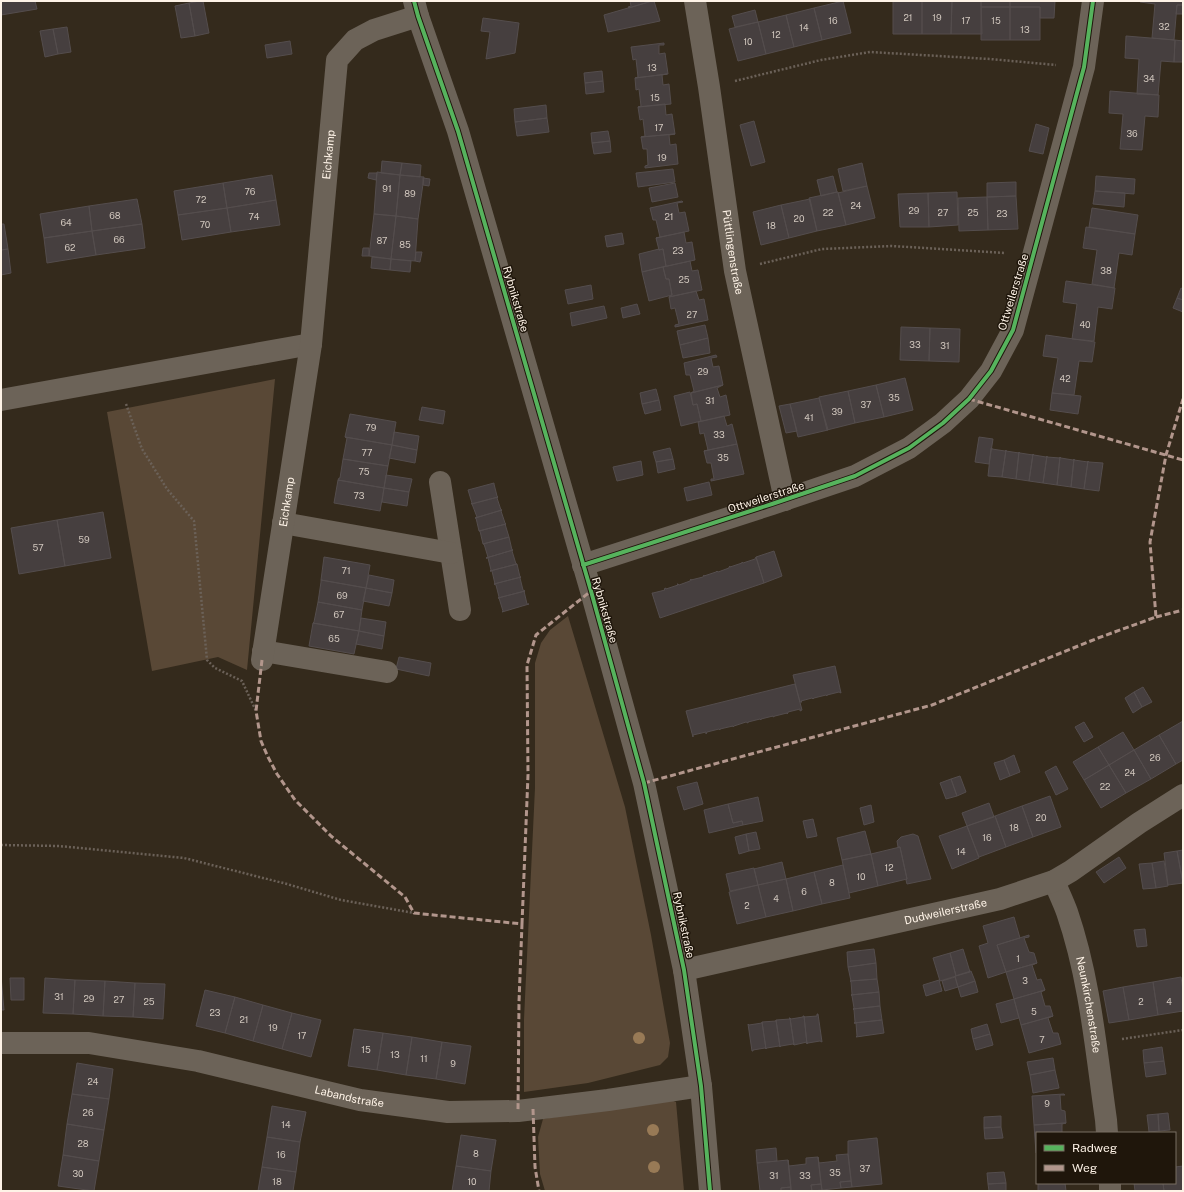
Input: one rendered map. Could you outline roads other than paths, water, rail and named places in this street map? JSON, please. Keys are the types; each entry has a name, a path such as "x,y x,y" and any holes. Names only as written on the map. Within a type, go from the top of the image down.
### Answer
{"street":[{"name":"Püttlingenstraße","path":"694,1 709,87 735,271 785,500"},
{"name":"Ottweilerstraße","path":"583,565 855,476 909,448 943,423 969,399 991,371 1013,330 1084,67 1093,1"},
{"name":"Eichkamp","path":"387,672 263,656 311,344 337,60 354,40 416,9"},
{"name":"Rybnikstraße","path":"416,9 458,131 644,782 684,970 701,1086 710,1191"},
{"path":"1,400 311,344"},
{"path":"440,482 460,610"},
{"path":"284,523 451,553"},
{"name":"Dudweilerstraße","path":"684,970 1000,899 1054,881 1183,795"},
{"name":"Neunkirchenstraße","path":"1054,881 1067,912 1080,960 1092,1018 1107,1132"},
{"name":"Labandstraße","path":"1,1043 89,1043 198,1061 360,1100 448,1112 518,1111 608,1100 701,1086"}]}
